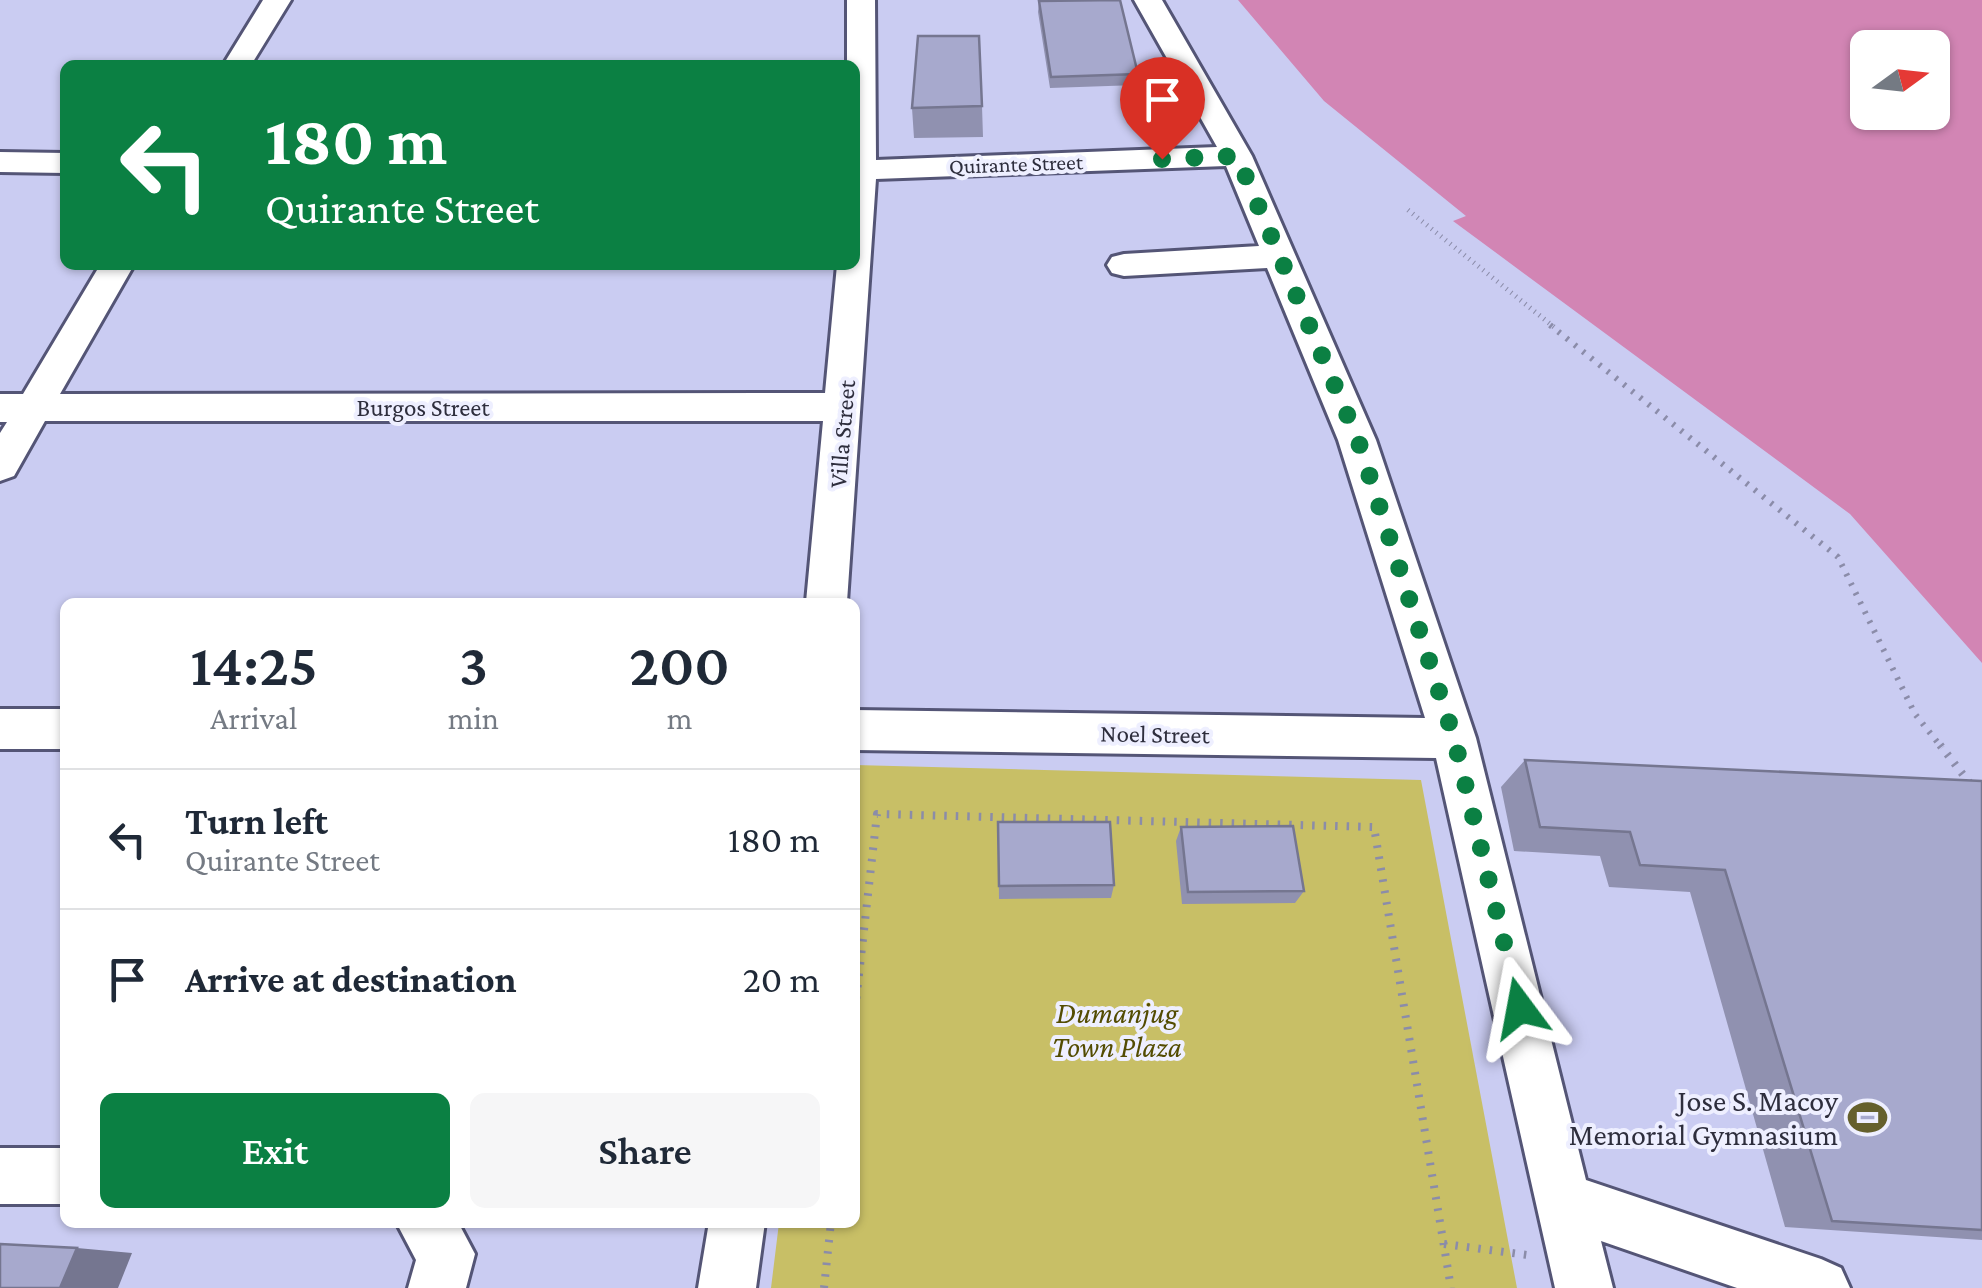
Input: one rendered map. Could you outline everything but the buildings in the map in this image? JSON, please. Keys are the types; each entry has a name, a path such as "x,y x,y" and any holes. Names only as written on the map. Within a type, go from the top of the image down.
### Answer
{"street":[{"path":"239,60 277,0"},
{"path":"860,60 861,0"},
{"path":"1148,0 1237,156 1358,440 1454,738 1584,1288"},
{"name":"Quirante Street","path":"860,170 1237,156"},
{"path":"0,162 60,163"},
{"path":"1124,265 1279,256"},
{"path":"0,466 18,407 114,270"},
{"name":"Villa Street","path":"827,598 854,270"},
{"name":"Burgos Street","path":"18,407 845,407"},
{"path":"0,728 60,729"},
{"name":"Noel Street","path":"860,730 1454,738"},
{"path":"0,1176 60,1176"},
{"path":"1566,1201 1821,1288"},
{"path":"428,1228 446,1254 436,1288"},
{"path":"727,1288 737,1228"}],"path":[{"path":"1408,210 1838,557 1915,714 1982,798"},
{"path":"860,965 877,814 1374,827 1451,1288"},
{"path":"824,1288 831,1228"},
{"path":"1444,1244 1521,1254"}],"green space":[{"name":"Dumanjug Town Plaza","path":"860,765 1421,780 1517,1288 771,1288 778,1228 860,1228"}],"shaded area":[{"path":"1238,0 1982,0 1982,663 1850,514 1453,221 1466,216 1324,101"}],"place":[{"name":"Jose S. Macoy Memorial Gymnasium","path":"1868,1117"}],"route":[{"path":"1162,159 1237,156 1358,440 1454,738 1520,1008"}]}
